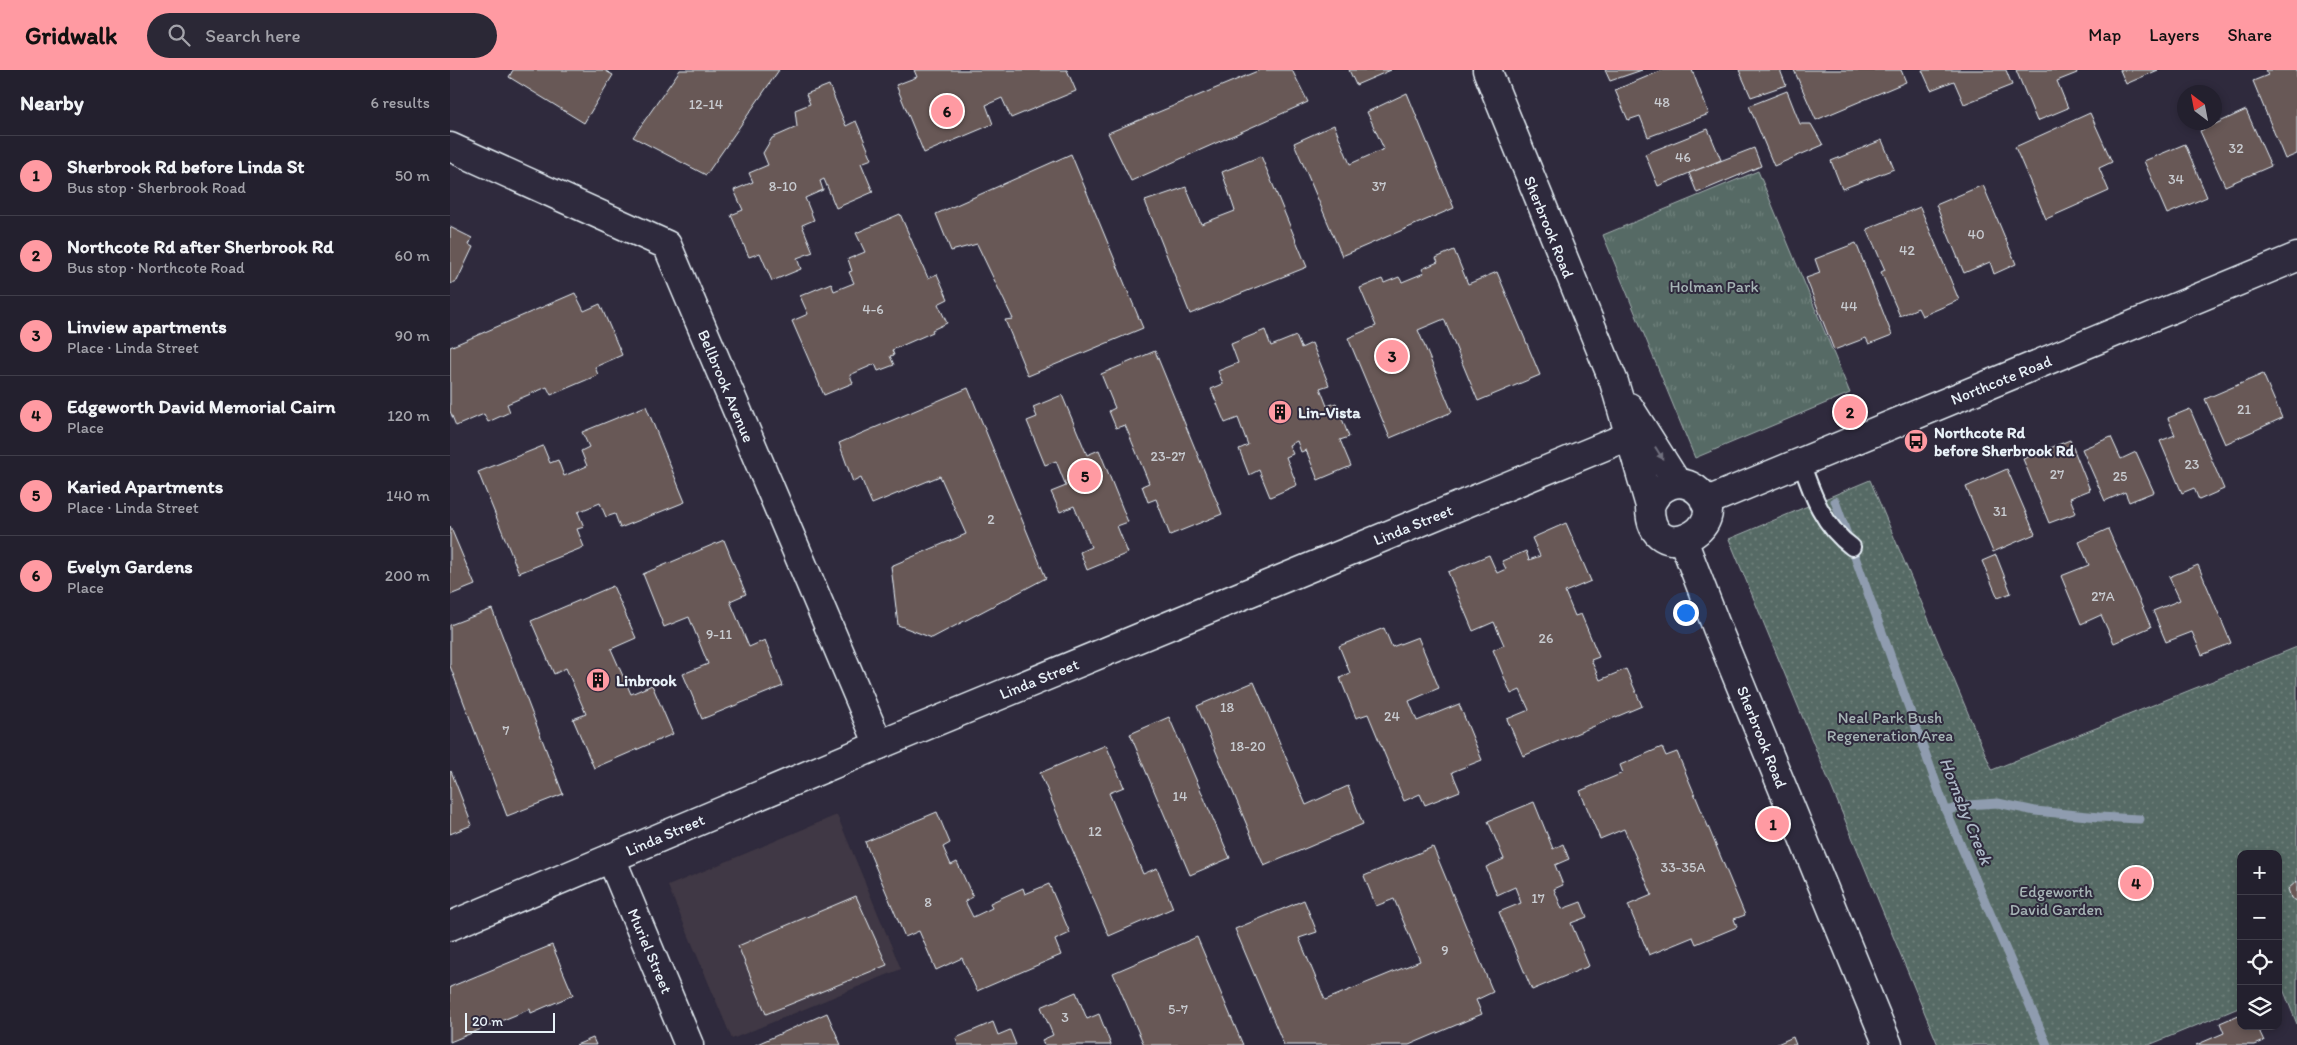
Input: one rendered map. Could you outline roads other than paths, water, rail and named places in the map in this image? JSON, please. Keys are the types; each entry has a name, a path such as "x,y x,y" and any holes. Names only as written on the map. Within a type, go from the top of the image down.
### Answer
{"street":[{"name":"Sherbrook Road","path":"1487,70 1614,382 1650,506 1652,524 1657,532 1673,540 1683,540 1717,628 1888,1045"},
{"name":"Bellbrook Avenue","path":"450,147 667,245 879,745"},
{"name":"Northcote Road","path":"1705,502 2297,257"},
{"name":"Sherbrook Road","path":"1614,382 1677,483"},
{"name":"Linda Street","path":"450,926 879,745 1629,436"},
{"path":"1650,506 1659,490 1667,485 1677,483 1694,488 1705,502 1707,510 1703,526 1698,532 1683,540"},
{"name":"Muriel Street","path":"611,858 689,1045"}],"lane":[{"path":"1801,462 1819,509 1841,539 1852,547"}],"waterway":[{"name":"Hornsby Creek","path":"1835,501 1946,811 2047,1045"},
{"path":"1946,811 1967,805 1998,803 2035,811 2140,819"}],"place":[{"name":"Evelyn Gardens","path":"947,111"},
{"name":"Linview apartments","path":"1392,356"},
{"name":"Lin-Vista","path":"1280,412"},
{"name":"Northcote Rd after Sherbrook Rd","path":"1850,412"},
{"name":"Northcote Rd before Sherbrook Rd","path":"1916,441"},
{"name":"Karied Apartments","path":"1085,476"},
{"name":"Linbrook","path":"598,680"},
{"name":"Sherbrook Rd before Linda St","path":"1773,824"},
{"name":"Edgeworth David Memorial Cairn","path":"2136,883"}],"park label":[{"name":"Holman Park","path":"1714,286"},
{"name":"Neal Park Bush Regeneration Area","path":"1890,726"},
{"name":"Edgeworth David Garden","path":"2056,900"}]}
